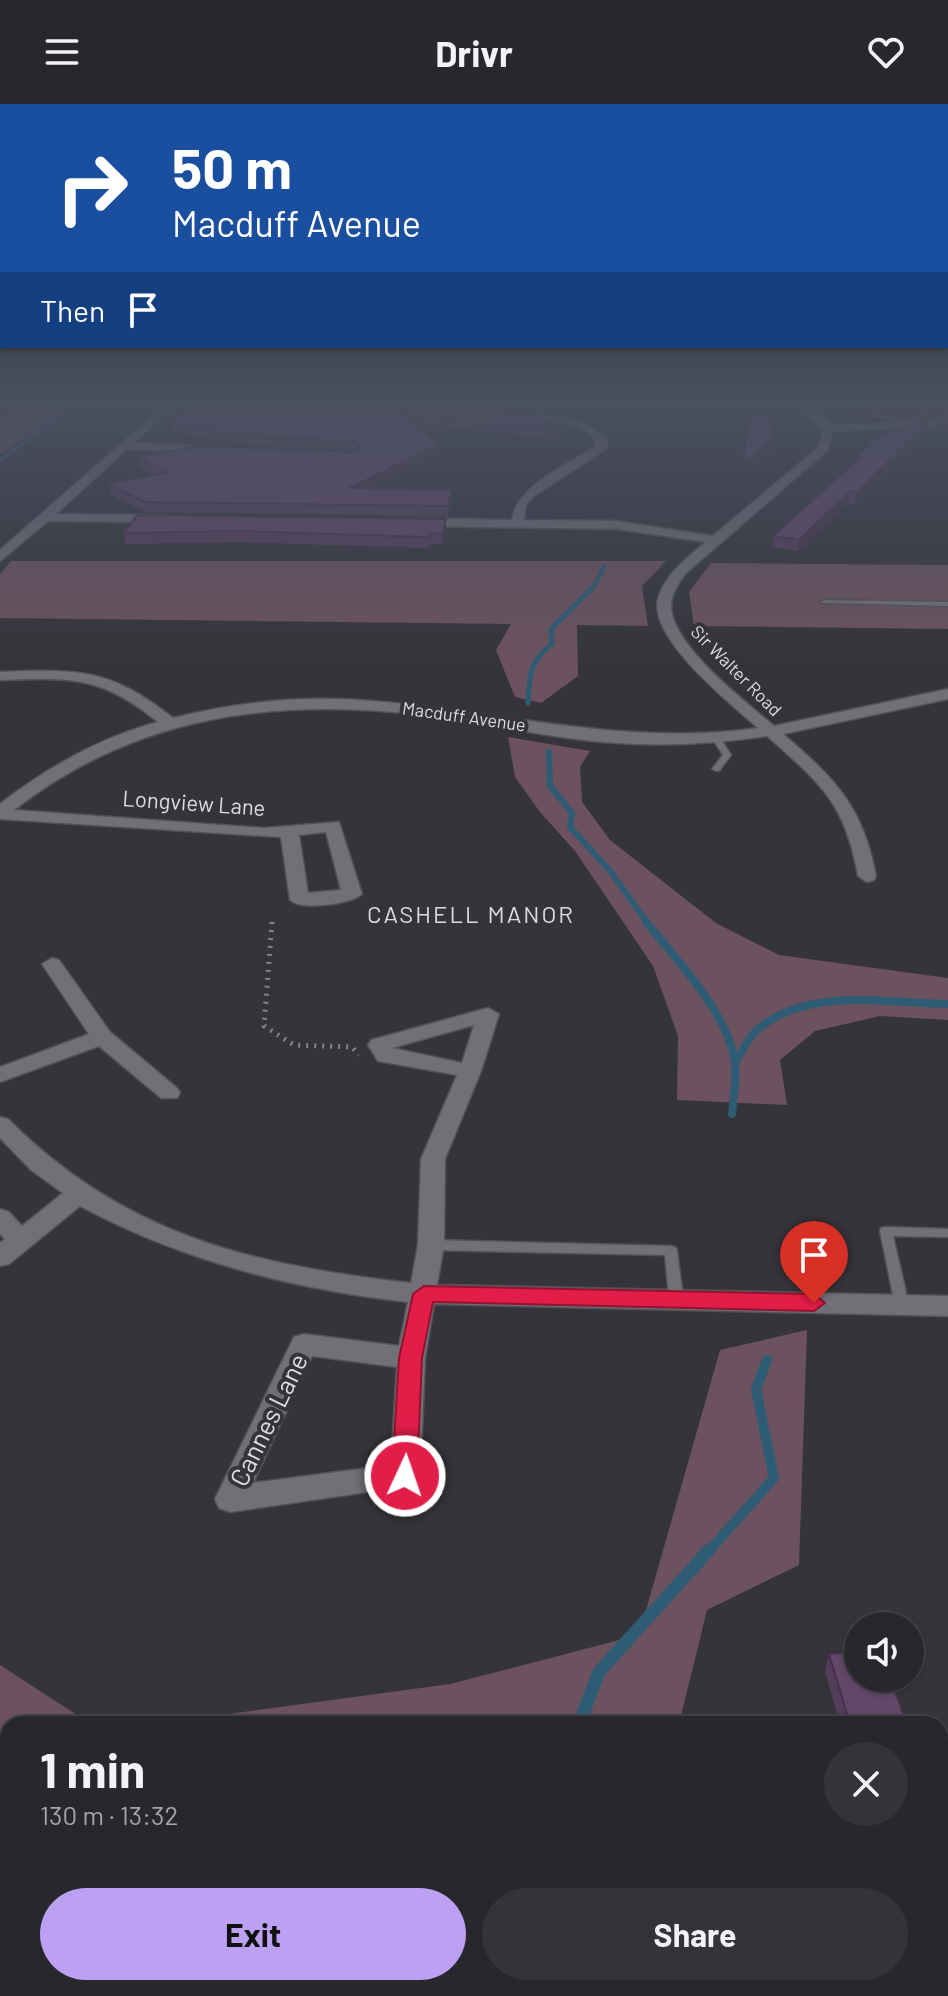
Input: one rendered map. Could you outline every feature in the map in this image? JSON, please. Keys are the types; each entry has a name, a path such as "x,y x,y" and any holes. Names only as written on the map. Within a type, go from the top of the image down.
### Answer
{"street":[{"path":"0,557 81,487"},
{"path":"518,523 520,504 540,487"},
{"name":"Sir Walter Road","path":"779,487 681,570 669,588 664,607 669,626 679,643 836,792 861,838 867,876"},
{"path":"48,517 175,519"},
{"path":"409,522 616,525 715,540"},
{"path":"0,676 78,676 103,681 123,689 170,724"},
{"name":"Macduff Avenue","path":"0,813 28,789 76,760 170,724 258,707 342,704 422,710 625,739 716,738 773,734 948,694"},
{"name":"Longview Lane","path":"0,813 264,833 333,826 352,894 300,900 289,831"},
{"path":"52,964 102,1037 169,1093"},
{"path":"0,1075 102,1037"},
{"name":"Cannes Lane","path":"411,1358 304,1344 230,1499 405,1476 411,1358 431,1245 433,1159 470,1071"},
{"path":"0,1124 78,1194 171,1240 258,1270 357,1288 424,1294 676,1297 948,1306"},
{"path":"0,1257 78,1194"},
{"path":"0,1218 20,1239"}],"lane":[{"path":"824,602 948,604"},
{"path":"716,738 727,755 716,769"},
{"path":"902,1305 886,1231 948,1233"},
{"path":"431,1245 671,1251 676,1297"}],"path":[{"path":"272,919 264,1026 294,1045 352,1047 362,1058"}],"shaded area":[{"path":"11,561 666,561 642,586 648,626 577,625 578,676 541,703 515,697 496,650 511,624 0,618 0,574"},
{"path":"711,563 948,565 948,629 694,626 689,592"},
{"path":"508,737 590,751 580,767 582,802 610,840 716,923 779,955 948,978 948,1020 880,1016 815,1031 780,1060 787,1105 677,1100 678,1036 653,966 575,851 540,812 515,777"},
{"path":"807,1330 799,1565 707,1610 681,1716 214,1716 450,1684 639,1635 720,1350"},
{"path":"0,1665 79,1716 0,1716"}],"building":[{"path":"116,487 452,490 448,506 145,502"},
{"path":"827,487 862,487 856,493 849,492 799,540 773,536"},
{"path":"137,515 446,519 442,534 429,533 428,537 240,531 124,533"},
{"path":"844,1653 844,1692 895,1692 904,1716 848,1716 829,1654"}],"waterway":[{"path":"528,703 532,670 544,650 552,644 551,629 595,585 604,567"},
{"path":"549,752 550,786 572,813 570,827 611,872 648,924"},
{"path":"646,922 700,988 723,1026 735,1064 732,1114"},
{"path":"735,1063 755,1032 797,1008 847,1000 948,1004"},
{"path":"708,1552 774,1478 756,1389 767,1360"},
{"path":"582,1716 599,1672 709,1550"}],"district":[{"name":"CASHELL MANOR","path":"471,915"}],"route":[{"path":"405,1476 411,1358 424,1294 676,1297 814,1303"}]}
